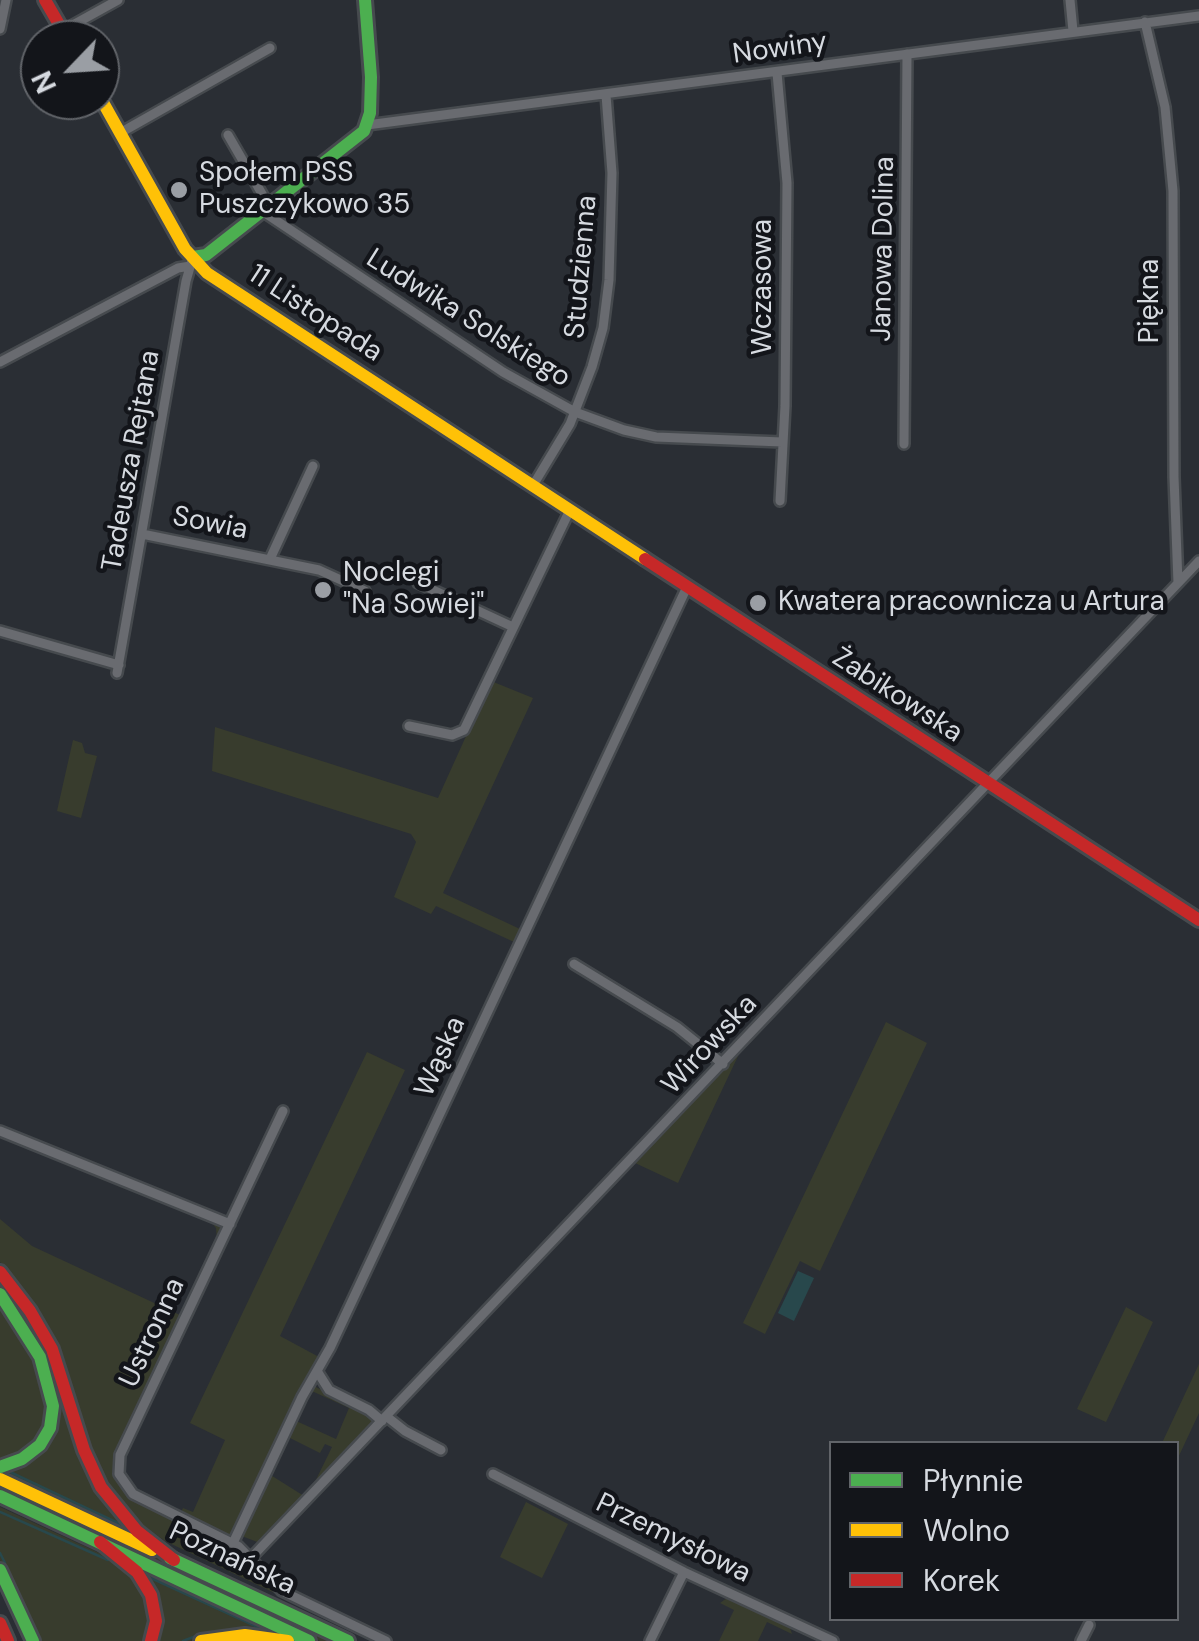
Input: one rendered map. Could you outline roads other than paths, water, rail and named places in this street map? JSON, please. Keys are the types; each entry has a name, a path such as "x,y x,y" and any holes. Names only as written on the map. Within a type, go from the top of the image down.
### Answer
{"main road":[{"path":"192,262 349,144 367,125 371,64 365,0"},
{"name":"11 Listopada","path":"113,120 192,262 569,512"},
{"name":"Żabikowska","path":"569,512 1199,920"},
{"path":"0,1272 30,1311 52,1349 84,1450 101,1487 145,1539 174,1560"},
{"path":"0,1294 36,1348 54,1406 50,1428 40,1445 22,1459 0,1467"},
{"name":"Poznańska","path":"0,1479 348,1641"},
{"name":"Poznańska","path":"0,1496 309,1641"},
{"path":"94,1540 136,1572 152,1595 156,1621 150,1641"},
{"path":"0,1570 34,1641"},
{"path":"0,1623 8,1641"},
{"path":"201,1641 234,1635 288,1641"}],"street":[{"path":"0,29 6,0"},
{"path":"88,20 118,0"},
{"path":"1070,0 1074,31"},
{"name":"Nowiny","path":"367,125 1199,16"},
{"name":"Piękna","path":"1145,22 1165,107 1174,192 1178,583"},
{"path":"120,133 270,48"},
{"name":"Janowa Dolina","path":"904,444 908,54"},
{"name":"Wczasowa","path":"777,73 787,183 780,502"},
{"name":"Studzienna","path":"532,487 574,412 600,343 608,292 612,162 606,96"},
{"path":"228,135 265,208"},
{"name":"Ludwika Solskiego","path":"265,208 503,372 574,412 656,437 782,442"},
{"path":"0,362 192,262"},
{"name":"Tadeusza Rejtana","path":"0,630 118,669 192,262"},
{"name":"Sowia","path":"270,559 313,466"},
{"path":"409,726 452,735 461,733 569,512"},
{"name":"Sowia","path":"142,534 319,570 365,592"},
{"name":"Wirowska","path":"251,1558 1199,562"},
{"path":"418,582 513,627"},
{"name":"Wąska","path":"233,1542 318,1371 686,589"},
{"path":"574,964 655,1013 724,1064"},
{"name":"Ustronna","path":"233,1542 133,1494 121,1480 118,1462 284,1110"},
{"path":"0,1131 230,1224"},
{"path":"318,1371 329,1390 441,1450"},
{"name":"Przemysłowa","path":"493,1474 684,1572 833,1641"},
{"path":"233,1542 282,1592 386,1641"},
{"path":"650,1641 684,1572"},
{"path":"1081,1641 1089,1625"}],"water":[{"path":"798,1271 814,1278 794,1321 778,1313"}],"waterway":[{"path":"10,1472 120,1524"},
{"path":"0,1512 108,1560"},
{"path":"0,1553 5,1563"},
{"path":"151,1578 262,1629"},
{"path":"183,1641 196,1636"}],"place":[{"name":"Społem PSS Puszczykowo 35","path":"179,190"},
{"name":"Noclegi \"Na Sowiej\"","path":"323,590"},
{"name":"Kwatera pracownicza u Artura","path":"758,603"}]}
